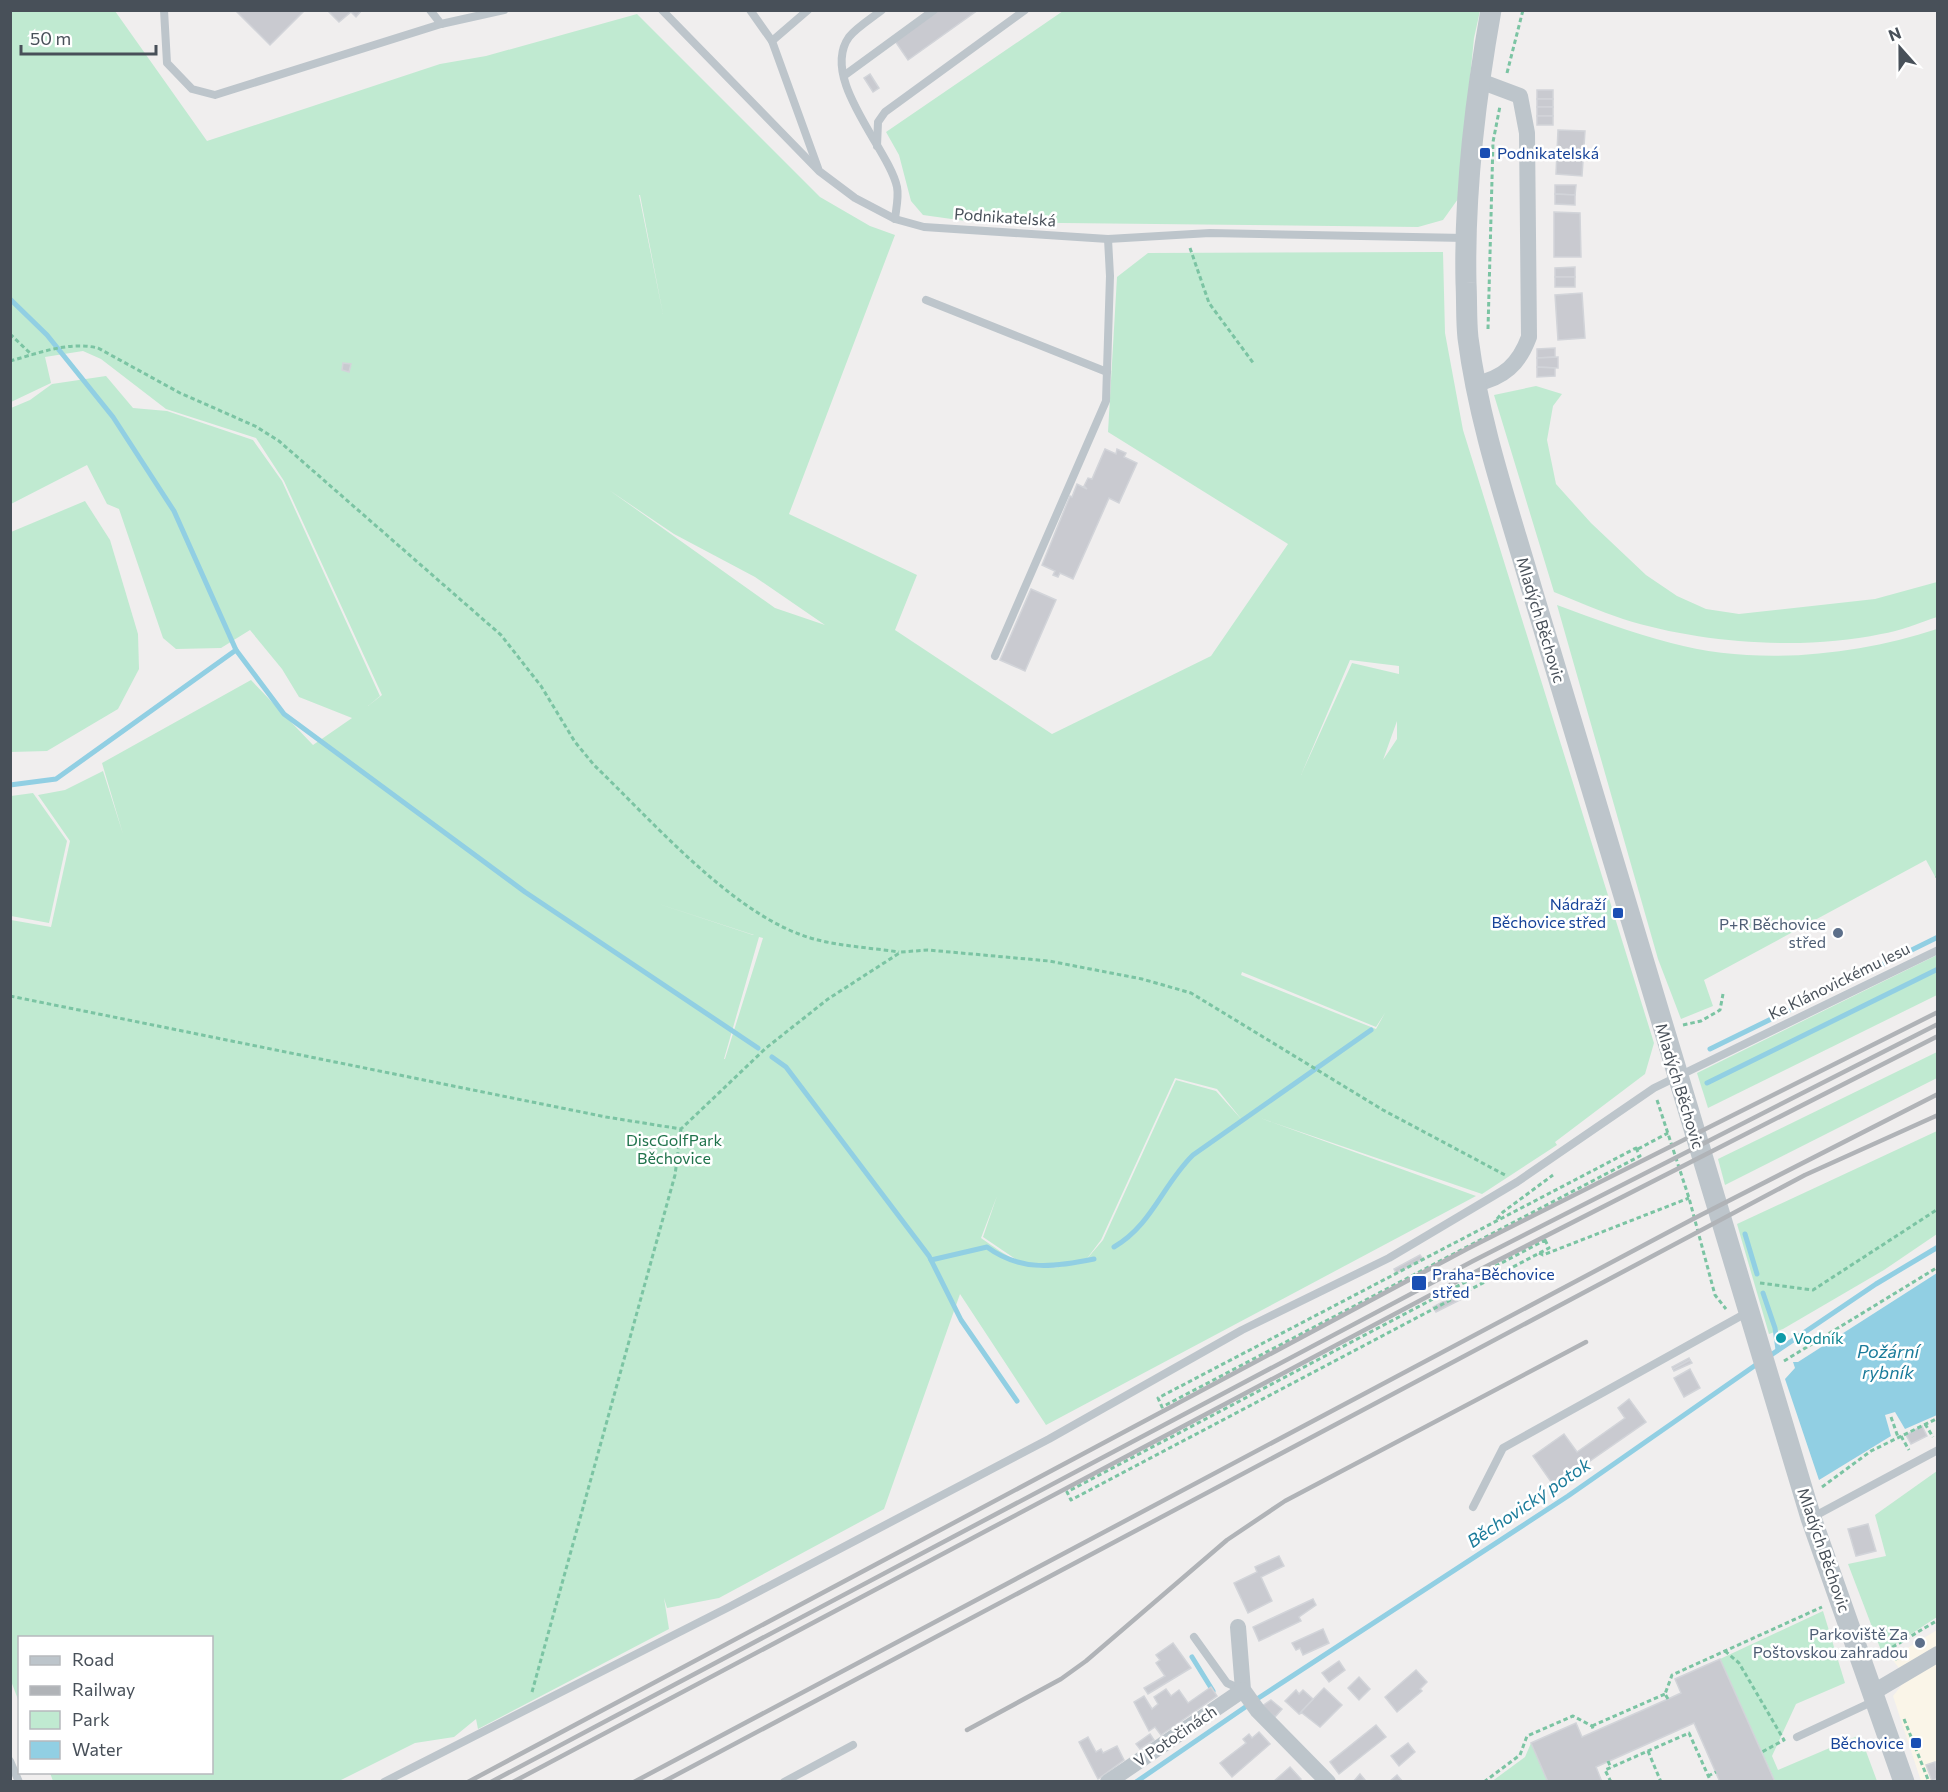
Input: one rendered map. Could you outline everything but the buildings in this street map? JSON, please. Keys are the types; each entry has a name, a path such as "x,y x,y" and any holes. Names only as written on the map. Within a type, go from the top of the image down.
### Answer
{"street":[{"name":"Mladých Běchovic","path":"1491,10 1480,81 1465,238 1467,335 1475,384 1498,475 1748,1311 1758,1344 1772,1367 1811,1518 1904,1782"},
{"path":"1475,384 1491,381 1512,369 1523,354 1529,338 1527,133 1520,96 1480,81"},
{"path":"1238,1627 1250,1700 1328,1782"},
{"path":"1873,1697 1938,1654"},
{"name":"V Potočinách","path":"1108,1782 1250,1700"}],"lane":[{"path":"164,10 167,63 192,89 215,95 384,39 504,10"},
{"path":"430,10 441,24"},
{"name":"Podnikatelská","path":"662,10 819,171 855,198 895,219 924,227 1108,239 1186,235 1465,238"},
{"path":"750,10 772,41 819,171"},
{"path":"772,41 808,10"},
{"path":"882,10 849,38 843,57 845,75 861,122 891,170 898,189 895,219"},
{"path":"845,75 934,10"},
{"path":"877,147 878,122 885,112 1025,10"},
{"path":"995,656 1106,401 1110,276 1108,239"},
{"path":"926,300 1107,372"},
{"name":"Ke Klánovickému lesu","path":"384,1782 729,1607 1049,1439 1242,1330 1389,1258 1517,1182 1654,1088 1938,951"},
{"path":"1473,1508 1503,1448 1748,1311"},
{"path":"1811,1518 1938,1450"},
{"path":"1194,1637 1227,1683 1250,1700"},
{"path":"1797,1737 1873,1697"},
{"path":"784,1782 852,1745"},
{"path":"10,1761 19,1782"}],"path":[{"path":"1488,332 1493,142 1523,10"},
{"path":"1186,235 1209,303 1254,364"},
{"path":"10,334 32,355"},
{"path":"10,361 64,346 86,345 98,348 170,388 255,426 279,441 501,635 541,686 575,742 594,765 730,893 762,917 801,935 901,952 928,950 1049,961 1142,979 1191,993 1383,1110 1517,1182"},
{"path":"529,1708 675,1175 681,1129 766,1048 828,999 901,952"},
{"path":"1678,1026 1701,1021 1720,1010 1723,994"},
{"path":"10,996 606,1117 681,1129"},
{"path":"1654,1088 1689,1198 1715,1295"},
{"path":"1637,1149 1640,1156 1162,1407 1158,1398 1637,1149 1668,1133"},
{"path":"1539,1253 1549,1248 1545,1240 1067,1492 1071,1500 1539,1253 1543,1255 1689,1198"},
{"path":"1767,1284 1813,1290 1938,1209"},
{"path":"1772,1367 1938,1267"},
{"path":"1891,1417 1909,1450"},
{"path":"1818,1490 1871,1451 1938,1418"},
{"path":"1926,1424 1933,1437"},
{"path":"1592,1726 1665,1694 1672,1675 1826,1605"},
{"path":"1890,1666 1897,1663 1891,1648 1938,1620"},
{"path":"1725,1651 1739,1663 1784,1740 1762,1752"},
{"path":"1665,1694 1668,1699"},
{"path":"1901,1713 1911,1732 1929,1782"},
{"path":"1484,1782 1520,1755 1527,1736 1573,1716 1592,1726 1594,1731"},
{"path":"1681,1729 1683,1735"},
{"path":"1611,1782 1605,1770 1689,1733 1711,1782"},
{"path":"1648,1751 1661,1782"},
{"path":"1608,1761 1611,1768"},
{"path":"1708,1776 1716,1772"}],"shaded area":[{"path":"1937,1630 1937,1781 1921,1781 1893,1696 1907,1678 1891,1658"}],"green space":[{"name":"DiscGolfPark Běchovice","path":"11,11 115,11 207,141 440,64 486,56 637,14 820,197 870,226 895,235 789,514 917,575 895,630 1052,734 1211,656 1288,544 1108,432 1117,277 1148,253 1443,252 1445,333 1463,430 1654,1043 1645,1074 1555,1142 1557,1145 1482,1194 1260,1118 1476,1196 1046,1425 960,1294 884,1509 719,1598 667,1608 664,1598 669,1629 478,1729 476,1719 454,1737 415,1743 339,1781 53,1781 50,1774 213,1774 213,1636 18,1636 18,1699 11,1681 11,920 51,927 70,841 38,795 65,790 103,771 123,834 102,763 251,680 313,745 352,718 299,697 282,669 250,630 221,648 176,649 163,638 119,509 107,504 87,465 11,504 11,408 30,400 52,384 106,376 133,408 167,411 253,440 282,481 380,696 368,706 382,695 284,481 256,438 166,409 101,359 83,351 45,357 51,383 11,402","holes":["639,195 640,195 663,314","609,490 674,534 755,577 825,625 775,608","1350,660 1399,666 1399,674 1352,663 1301,775","1397,721 1397,739 1383,760","759,937 763,938 725,1059","1242,972 1376,1027 1385,1013 1376,1029 1241,975","1175,1078 1217,1089 1242,1120 1216,1091 1176,1080 1103,1240 1085,1261 1101,1240","997,1196 983,1237 1020,1262 981,1238","1020,1262 1064,1266 1040,1268"]},
{"path":"1063,11 1480,11 1474,38 1458,199 1443,220 1418,227 973,222 923,215 911,201 899,155 886,132"},
{"path":"1536,386 1562,394 1553,406 1547,440 1556,484 1591,523 1646,575 1677,596 1706,609 1739,614 1875,599 1937,582 1937,617 1895,631 1850,639 1785,643 1751,642 1684,634 1653,627 1614,616 1554,592 1494,395"},
{"path":"85,501 110,540 138,634 139,669 118,709 47,751 11,752 11,532"},
{"path":"1557,605 1656,639 1703,650 1737,654 1805,655 1839,651 1872,646 1937,629 1937,880 1926,860 1704,980 1713,1006 1681,1019 1658,959"},
{"path":"33,793 67,841 49,923 11,916 11,796"},
{"path":"1937,955 1937,995 1708,1108 1697,1073"},
{"path":"1937,1052 1937,1078 1725,1185 1718,1159"},
{"path":"1937,1131 1937,1234 1884,1270 1783,1329 1769,1334 1737,1224"},
{"path":"1937,1471 1937,1617 1882,1653 1848,1564 1886,1556 1875,1515"},
{"path":"1823,1611 1845,1683 1796,1704 1772,1756 1778,1770 1860,1735 1877,1781 1775,1781 1720,1659"},
{"path":"1531,1743 1548,1781 1491,1782 1525,1757"}],"water":[{"name":"Požární rybník","path":"1937,1273 1937,1415 1905,1429 1895,1412 1885,1415 1891,1436 1819,1480 1785,1379 1795,1368 1793,1362 1798,1362"}],"waterway":[{"path":"10,299 47,335 113,417 174,511 236,650 284,714 525,892 758,1048"},
{"path":"10,785 56,779 236,650"},
{"path":"1865,973 1938,937"},
{"path":"1707,1083 1938,969"},
{"path":"1710,1049 1818,996"},
{"path":"1114,1247 1127,1238 1148,1216 1173,1179 1193,1155 1371,1030"},
{"path":"772,1057 786,1067 929,1256 961,1320 1017,1401"},
{"path":"1745,1234 1757,1274"},
{"path":"931,1260 987,1247 1013,1261 1026,1264 1066,1264 1094,1259"},
{"name":"Běchovický potok","path":"1768,1357 1876,1284 1938,1247"},
{"path":"1763,1293 1775,1328 1778,1350"},
{"name":"Běchovický potok","path":"1136,1782 1257,1699 1568,1496 1760,1362"},
{"path":"1192,1657 1213,1691"}],"railway":[{"path":"468,1782 1467,1249 1938,1012"},
{"path":"491,1782 1473,1261 1938,1024"},
{"path":"513,1782 1438,1291 1938,1036"},
{"path":"634,1782 1693,1219 1938,1094"},
{"path":"663,1782 1805,1175 1938,1115"},
{"path":"967,1730 1061,1679 1086,1661 1227,1540 1285,1501 1586,1342"}],"place":[{"name":"Podnikatelská","path":"1485,153"},
{"name":"Nádraží Běchovice střed","path":"1618,913"},
{"name":"P+R Běchovice střed","path":"1838,933"},
{"name":"Praha-Běchovice střed","path":"1419,1283"},
{"name":"Vodník","path":"1781,1338"},
{"name":"Parkoviště Za Poštovskou zahradou","path":"1920,1643"},
{"name":"Běchovice","path":"1916,1743"}]}
